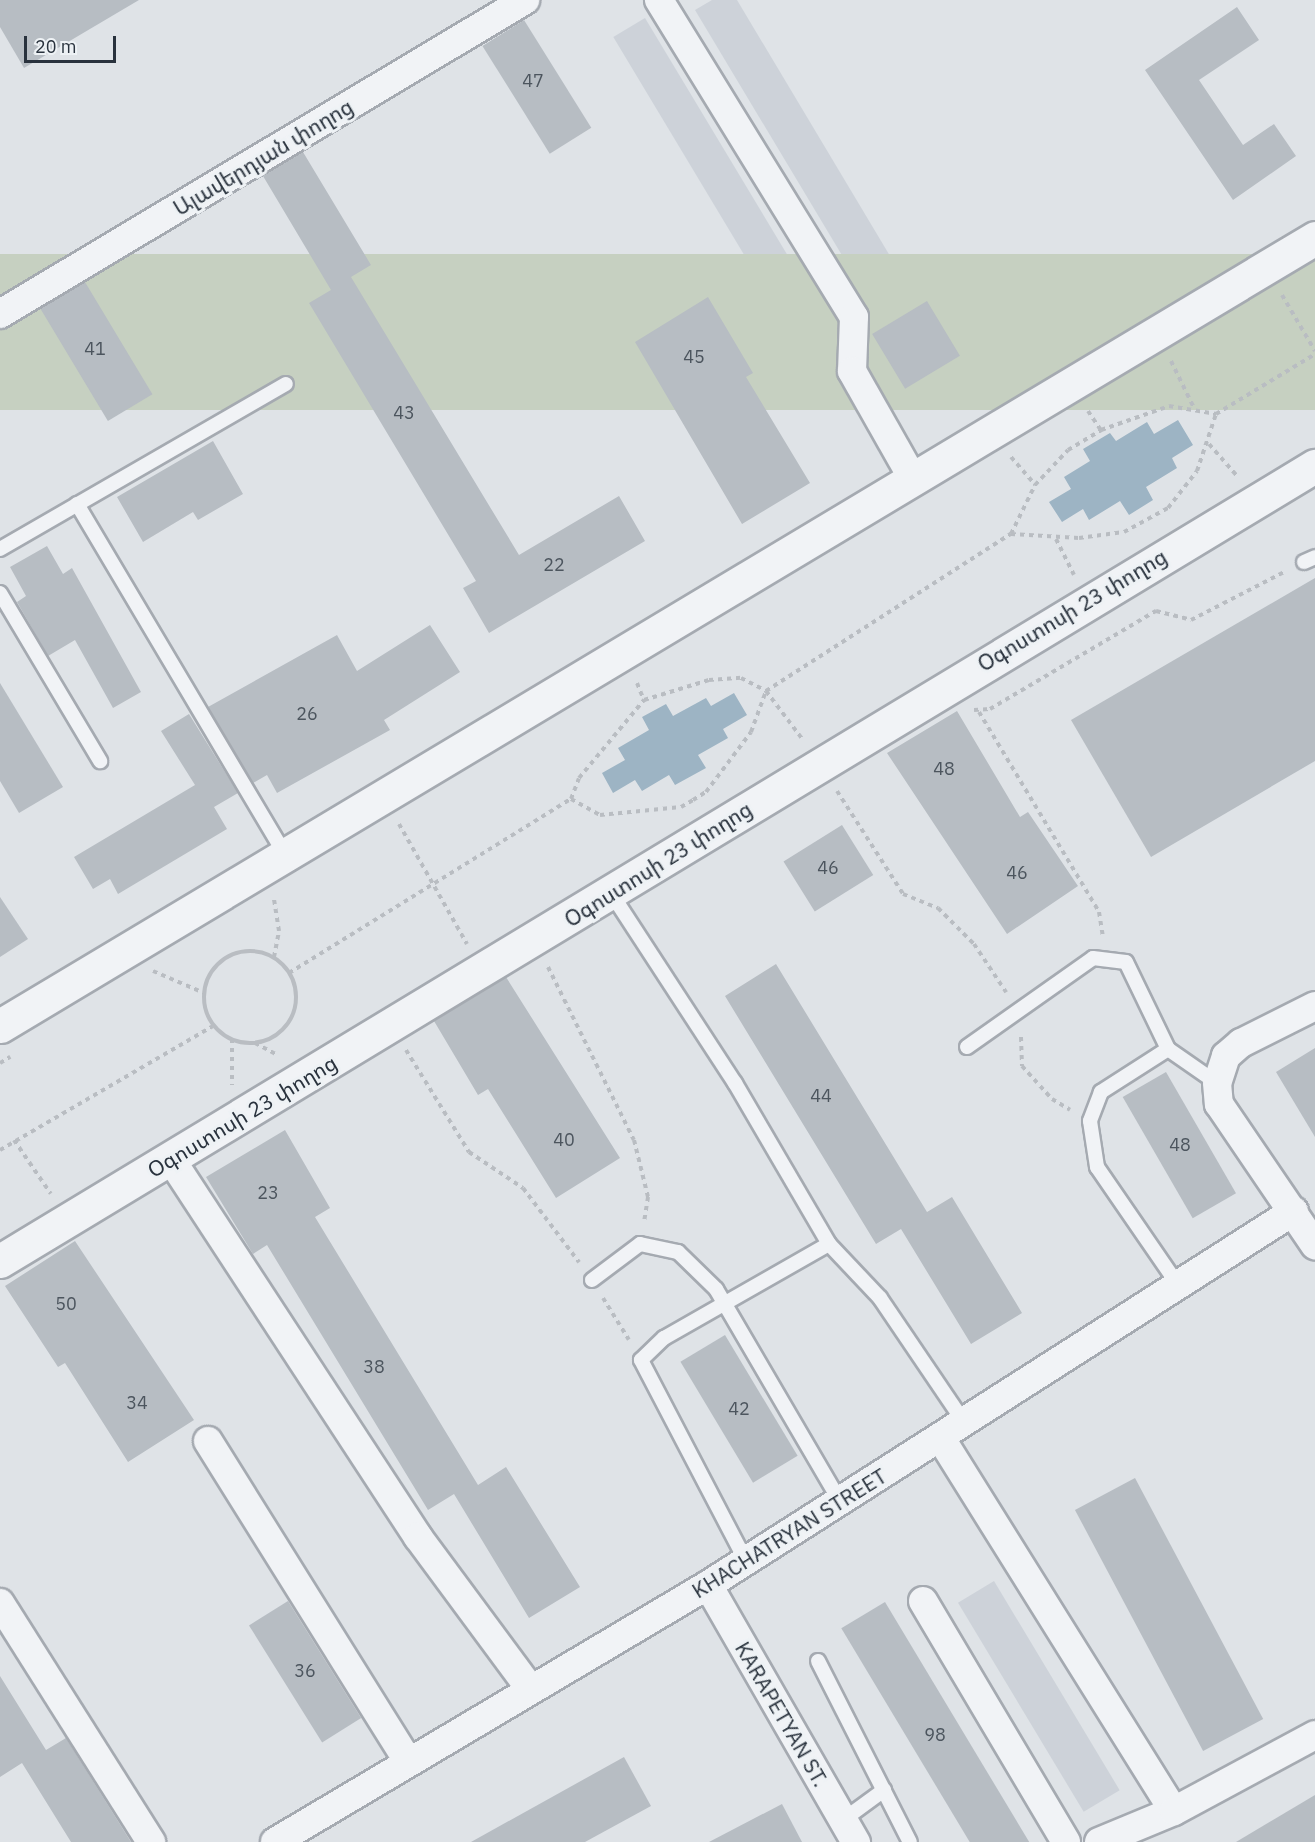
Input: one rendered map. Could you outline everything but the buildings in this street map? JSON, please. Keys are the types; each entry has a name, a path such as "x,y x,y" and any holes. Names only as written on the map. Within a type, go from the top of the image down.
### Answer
{"street":[{"name":"Ալավերդյան փողոց","path":"0,314 525,0"},
{"path":"660,0 854,317 852,371 912,477"},
{"path":"0,1026 283,851 1315,238"},
{"name":"Օգոստոսի 23 փողոց","path":"0,1261 611,893 942,687 1315,466"},
{"path":"1315,1006 1241,1043 1226,1056 1217,1083 1219,1104 1315,1245"},
{"path":"170,1158 417,1537 529,1687"},
{"name":"KHACHATRYAN STREET","path":"275,1842 529,1687 708,1585 1294,1211"},
{"path":"940,1437 1174,1811"},
{"path":"208,1441 408,1761"},
{"name":"KARAPETYAN ST.","path":"708,1585 849,1831"},
{"path":"923,1601 1066,1842"},
{"path":"0,1603 151,1842"},
{"path":"1099,1842 1174,1811 1315,1735"}],"lane":[{"path":"0,549 286,384"},
{"path":"77,504 283,851"},
{"path":"0,593 100,761"},
{"path":"611,893 735,1083 829,1244 880,1298 964,1422"},
{"path":"967,1047 1020,1013 1093,958 1126,962 1168,1049 1217,1083"},
{"path":"1168,1049 1101,1092 1090,1121 1097,1167 1178,1285"},
{"path":"592,1280 640,1244 678,1252 726,1307 840,1501"},
{"path":"746,1561 641,1360 664,1338 726,1307 829,1244"},
{"path":"818,1661 910,1842"},
{"path":"849,1831 884,1790"}],"path":[{"path":"1011,534 1056,538 1124,532 1168,508 1197,471 1209,444 1216,414 1315,352 1280,292"},
{"path":"1171,360 1193,406"},
{"path":"571,799 600,815 681,807 706,792 751,732 766,691 1011,534 1035,485 1068,450 1101,430 1150,410 1193,406 1216,414"},
{"path":"1088,411 1101,430"},
{"path":"1209,444 1241,480"},
{"path":"1011,457 1035,485"},
{"path":"1056,538 1078,584"},
{"path":"978,712 1156,611 1191,620 1309,560"},
{"path":"289,973 433,887 571,799 579,778 644,700 710,680 741,678 766,691 820,763 903,894 938,908 967,937 1020,1013 1022,1066 1052,1099 1090,1121"},
{"path":"637,683 644,700"},
{"path":"942,687 978,712 1099,912 1106,960"},
{"path":"399,824 433,887 483,970"},
{"path":"274,899 279,932 274,957"},
{"path":"534,939 634,1140 648,1197 640,1244"},
{"path":"246,951 274,957 289,973 296,995 285,1027 255,1043 232,1039 213,1026 204,993 210,972 227,957 246,951"},
{"path":"153,971 204,993"},
{"path":"0,1150 213,1026"},
{"path":"391,1027 469,1152 523,1188 592,1280 641,1360"},
{"path":"232,1039 232,1103 240,1117"},
{"path":"14,1140 55,1199"}],"shaded area":[{"path":"712,0 737,0 902,276 867,297 695,10"},
{"path":"645,18 827,321 796,340 613,37"},
{"path":"994,1581 1120,1790 1084,1812 958,1603"}],"green space":[{"path":"0,254 1315,254 1315,410 0,410"}],"water":[{"path":"1178,420 1193,445 1172,458 1177,468 1146,487 1153,500 1129,515 1120,501 1089,520 1083,509 1062,522 1049,502 1071,489 1064,477 1090,461 1083,449 1110,433 1116,441 1147,422 1154,434"},
{"path":"734,693 747,715 723,729 728,738 698,755 706,768 675,785 669,775 642,791 635,780 613,793 602,773 625,760 618,748 649,730 642,717 666,704 673,716 706,698 711,706"}]}
